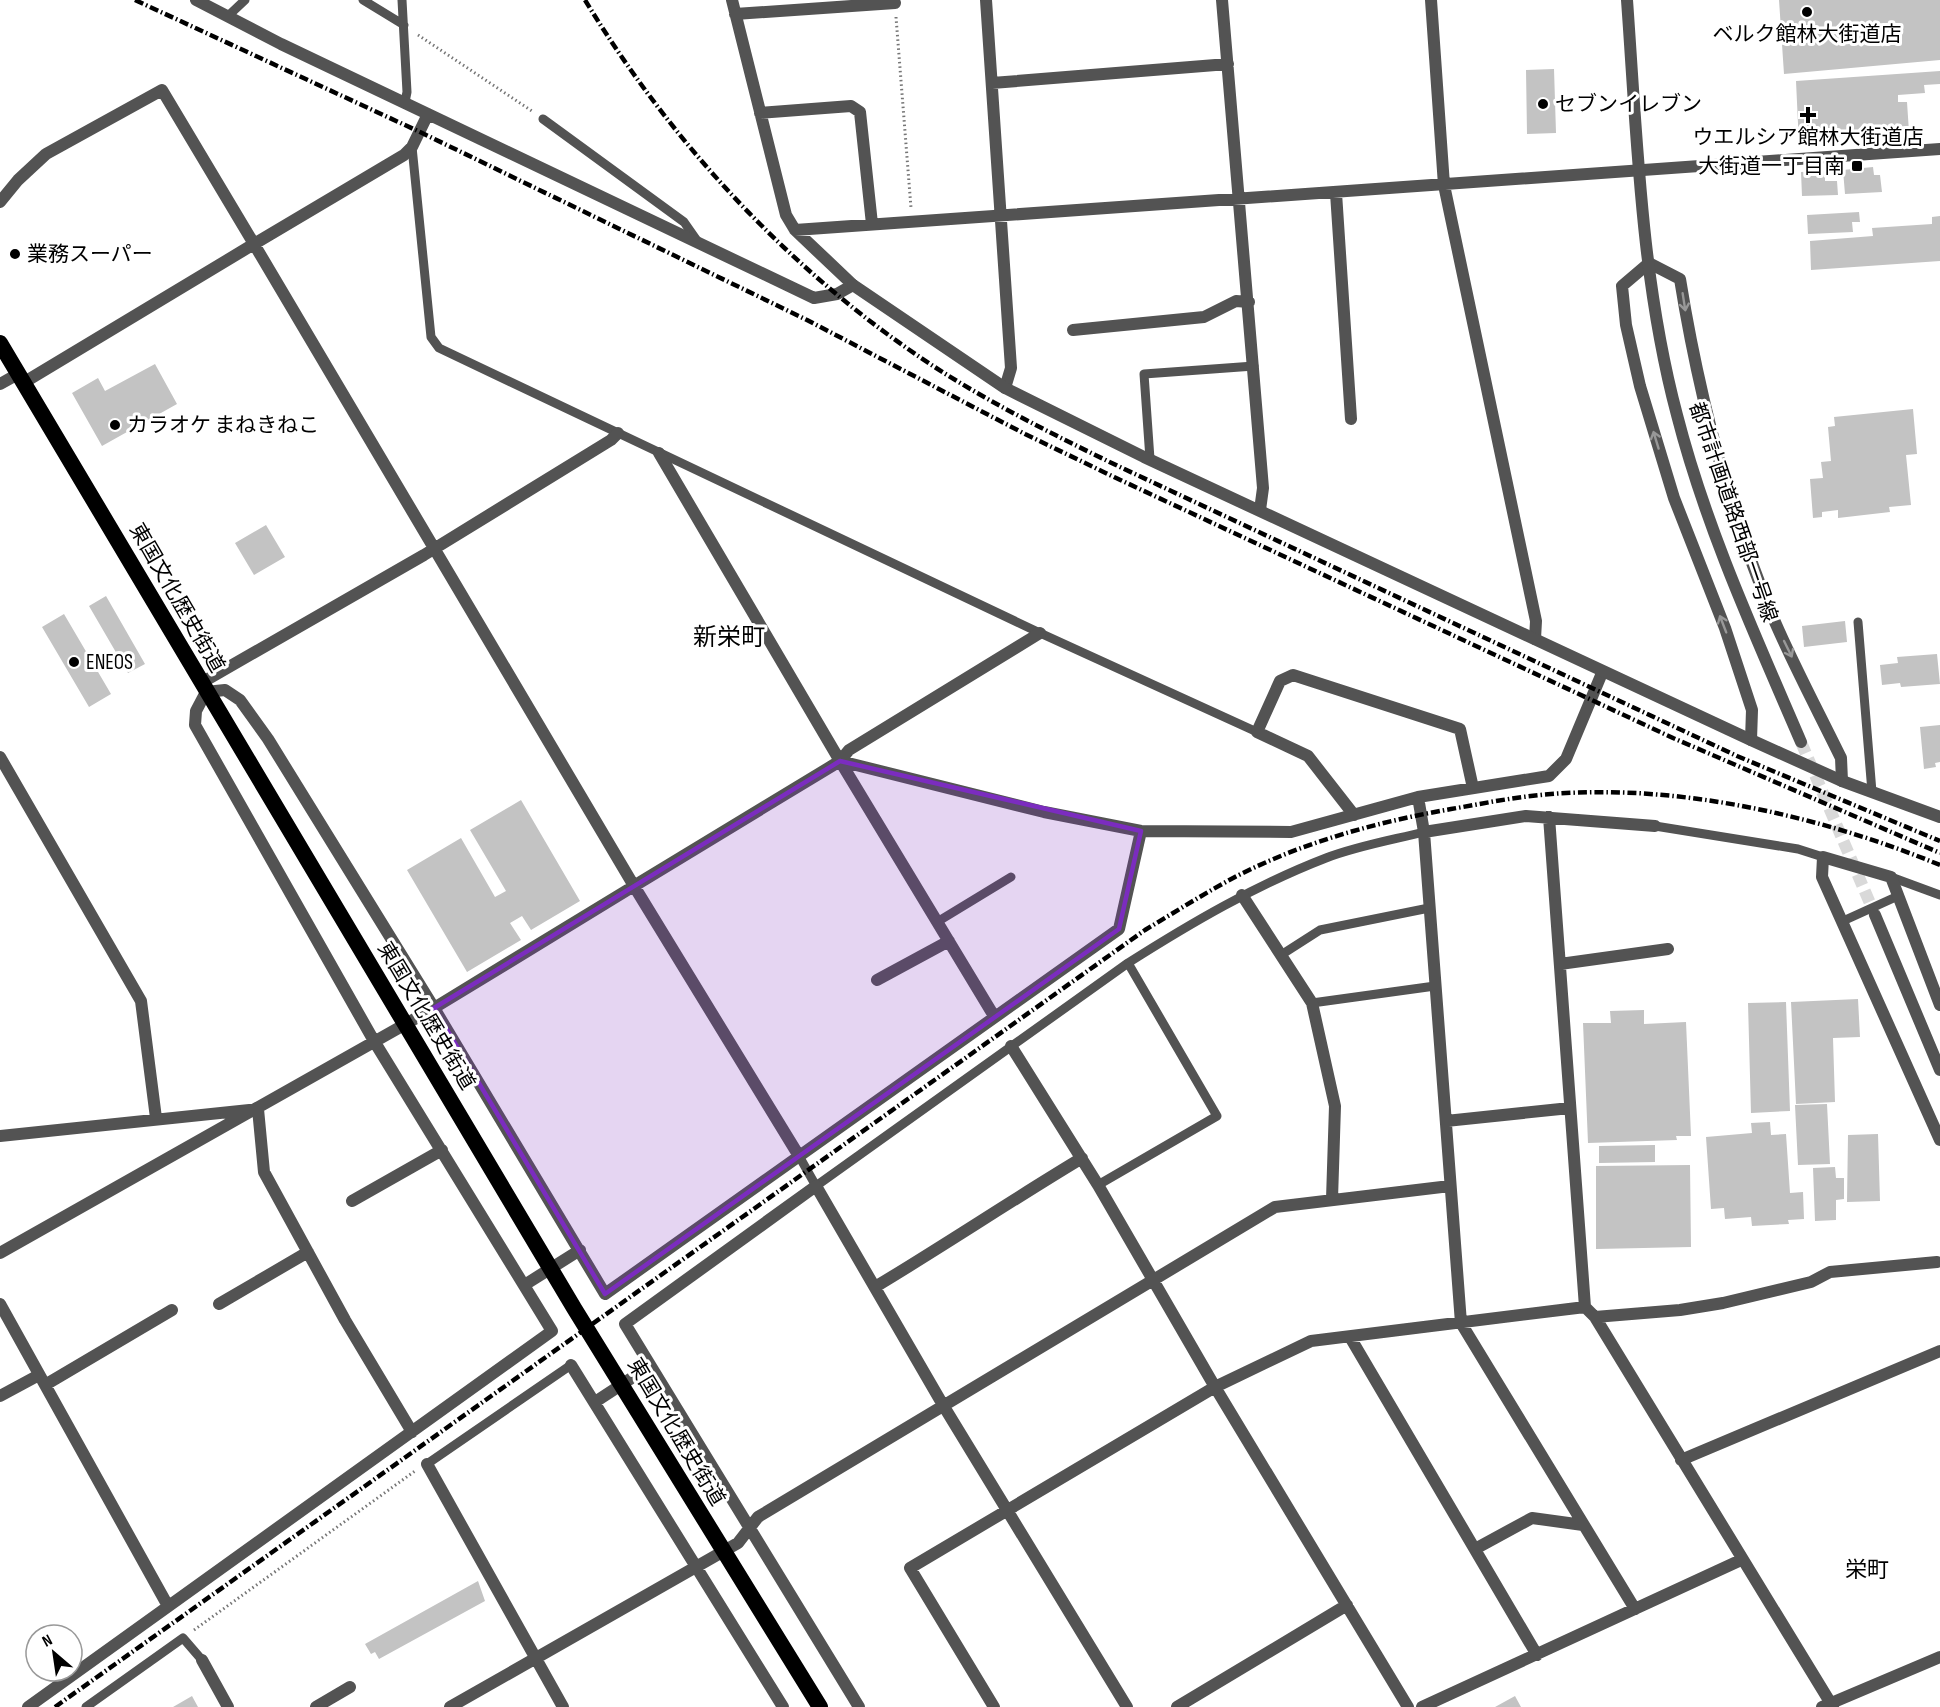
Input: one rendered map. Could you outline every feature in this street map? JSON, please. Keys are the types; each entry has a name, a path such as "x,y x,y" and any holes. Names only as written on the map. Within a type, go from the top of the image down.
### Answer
{"highway":[{"name":"東国文化歴史街道","path":"0,343 203,687 730,1565 820,1707"}],"street":[{"path":"196,0 428,114 814,298 837,294 853,285"},
{"path":"732,0 786,215 795,230 853,285 1005,388 1149,459 1535,639 1602,673 1842,781 1940,817"},
{"path":"986,0 1011,368 1005,388"},
{"path":"1222,0 1254,366 1263,488 1260,510"},
{"path":"1431,0 1444,185 1536,621 1535,639"},
{"name":"都市計画道路西部一号線","path":"1627,0 1649,263 1668,379 1700,490 1742,605 1801,742"},
{"path":"735,14 895,3"},
{"path":"992,83 1228,64"},
{"path":"0,202 18,180 46,154 162,90 634,886 798,1156"},
{"path":"760,113 851,106 860,112 872,225"},
{"path":"0,384 21,379 404,155 412,147 428,114"},
{"path":"795,230 1940,150"},
{"path":"1336,193 1351,419"},
{"path":"1751,740 1752,710 1725,628 1674,498 1640,386 1626,325 1622,286 1649,263 1680,279 1713,445 1730,500 1775,622 1841,758 1842,781"},
{"path":"1073,330 1204,317 1236,301 1248,302"},
{"path":"28,1707 552,1331 526,1284 374,1041 195,725 195,711 203,687 611,441 618,433"},
{"path":"659,453 840,761 994,1016"},
{"path":"0,1253 434,1008 840,761 849,750 1040,633"},
{"path":"840,761 1044,812 1141,831 1291,832 1418,797 1549,776 1558,770 1566,759 1602,673"},
{"path":"1354,815 1308,756 1257,732 1280,681 1293,675 1460,729 1473,788"},
{"path":"203,687 225,690 240,700 268,739 434,1008 605,1294 1119,929 1141,831"},
{"path":"0,757 141,1001 156,1118"},
{"path":"1418,797 1424,832 1461,1323 1635,1610"},
{"path":"1424,832 1526,816 1655,826"},
{"path":"1549,818 1585,1307 1595,1317 1828,1706 1940,1657"},
{"path":"1940,1005 1891,878 1823,857 1822,877 1940,1140"},
{"path":"1242,895 1312,1003 1335,1106 1332,1199"},
{"path":"1875,915 1940,1070"},
{"path":"878,981 948,941"},
{"path":"1560,964 1668,949"},
{"path":"1011,1046 1082,1158 1215,1387 1408,1707"},
{"path":"1446,1121 1570,1108"},
{"path":"0,1136 258,1109"},
{"path":"258,1109 264,1172 412,1432"},
{"path":"352,1201 442,1150"},
{"path":"875,1287 975,1227 1082,1158"},
{"path":"859,1707 625,1324 816,1186 943,1405 1126,1707"},
{"path":"450,1707 738,1543 758,1517 1275,1207 1450,1186"},
{"path":"526,1284 580,1250"},
{"path":"219,1304 308,1252"},
{"path":"1595,1317 1680,1310 1723,1303 1811,1282 1830,1272 1937,1262"},
{"path":"0,1304 168,1606"},
{"path":"994,1707 910,1568 1215,1387 1311,1341 1585,1307"},
{"path":"0,1396 42,1380 172,1310"},
{"path":"1350,1337 1536,1655"},
{"path":"1681,1461 1940,1351"},
{"path":"571,1365 783,1707"},
{"path":"595,1402 650,1366"},
{"path":"427,1464 563,1707"},
{"path":"1475,1549 1532,1518 1583,1525"},
{"path":"1422,1707 1741,1560"},
{"path":"1177,1707 1347,1605"},
{"path":"202,1660 228,1707"},
{"path":"316,1707 350,1687"}],"lane":[{"path":"228,16 245,0"},
{"path":"363,0 404,25"},
{"path":"402,0 407,92 405,102"},
{"path":"543,119 684,222 698,243"},
{"path":"412,147 434,345 1040,633 1257,732"},
{"path":"1149,459 1144,374 1254,366"},
{"path":"1858,622 1872,792"},
{"path":"1655,826 1798,849 1823,857"},
{"path":"798,1156 816,1186 1128,963 1242,895 1328,857 1424,832"},
{"path":"938,922 1011,877"},
{"path":"1891,878 1940,895"},
{"path":"1843,921 1899,896"},
{"path":"1281,954 1320,930 1428,908"},
{"path":"1098,1185 1217,1116 1128,963"},
{"path":"1312,1003 1435,986"},
{"path":"427,1464 571,1365"},
{"path":"86,1707 183,1638 202,1660"}],"path":[{"path":"895,3 912,222"},
{"path":"404,25 543,119"},
{"path":"183,1638 427,1464"}],"highlighted area":[{"path":"840,761 1141,831 1119,929 605,1294 434,1008"}],"building":[{"path":"1779,0 1940,0 1940,60 1784,74"},
{"path":"1554,69 1556,133 1527,134 1526,70"},
{"path":"1940,71 1940,84 1924,85 1925,93 1898,95 1898,102 1907,102 1909,132 1818,138 1818,144 1799,145 1796,81"},
{"path":"1873,167 1874,175 1880,175 1882,192 1845,194 1843,170"},
{"path":"1825,171 1825,181 1837,181 1838,195 1802,196 1801,172"},
{"path":"1859,212 1860,222 1852,222 1853,232 1808,234 1807,215"},
{"path":"1940,216 1940,261 1811,270 1810,241 1873,236 1872,228 1932,224 1932,217"},
{"name":"カラオケ まねきねこ","path":"155,364 177,404 102,446 72,393 98,378 105,391"},
{"path":"1913,409 1917,454 1906,455 1911,505 1889,507 1890,512 1838,518 1838,510 1822,512 1822,517 1813,518 1810,479 1823,478 1821,462 1831,461 1828,427 1835,426 1834,417"},
{"path":"266,525 285,557 254,575 235,543"},
{"path":"106,596 145,664 128,673 89,606"},
{"path":"64,614 111,694 89,707 42,627"},
{"path":"1845,621 1847,642 1804,647 1802,626"},
{"path":"1937,654 1940,684 1901,687 1900,683 1882,685 1880,665 1898,663 1897,657"},
{"path":"1940,725 1940,762 1935,763 1936,767 1924,769 1920,727"},
{"path":"521,800 580,901 531,930 522,916 510,923 521,940 467,972 407,870 461,838 495,897 506,891 470,830"},
{"path":"1858,999 1860,1037 1833,1038 1835,1102 1796,1104 1791,1002"},
{"path":"1786,1002 1790,1111 1751,1113 1748,1003"},
{"path":"1644,1010 1644,1024 1686,1022 1691,1136 1676,1136 1677,1140 1588,1143 1583,1023 1611,1023 1610,1011"},
{"path":"1827,1104 1830,1164 1798,1165 1795,1105"},
{"path":"1770,1122 1771,1135 1786,1134 1790,1193 1803,1192 1804,1219 1788,1220 1789,1224 1752,1226 1751,1217 1725,1219 1724,1208 1711,1209 1706,1137 1752,1133 1751,1123"},
{"path":"1878,1134 1880,1201 1847,1202 1848,1135"},
{"path":"1655,1145 1655,1162 1599,1163 1599,1146"},
{"path":"1690,1165 1691,1247 1596,1249 1596,1166"},
{"path":"1835,1167 1836,1178 1844,1178 1844,1199 1836,1200 1836,1220 1815,1221 1813,1168"},
{"path":"478,1581 485,1601 379,1659 375,1652 371,1654 365,1644"},
{"path":"192,1696 198,1707 173,1707"},
{"path":"1515,1696 1521,1707 1495,1707"}],"tunnel":[{"path":"1801,742 1875,915"}],"railway":[{"path":"135,0 420,132 807,320 1025,434 1114,477 1673,738 1940,853"},
{"path":"585,0 658,107 743,207 839,296 890,336 944,373 1031,422 1120,467 1737,756 1940,841"},
{"path":"55,1707 1145,930 1224,883 1287,853 1368,827 1423,814 1523,797 1575,793 1628,793 1682,797 1788,816 1891,846 1940,865"}],"place":[{"name":"ベルク館林大街道店","path":"1807,12"},
{"name":"セブンイレブン","path":"1543,104"},
{"name":"ウエルシア館林大街道店","path":"1808,115"},
{"name":"大街道一丁目南","path":"1857,166"},
{"name":"業務スーパー","path":"15,254"},
{"name":"カラオケ まねきねこ","path":"115,425"},
{"name":"ENEOS","path":"74,662"}],"district":[{"name":"新栄町","path":"729,637"},
{"name":"栄町","path":"1867,1570"}]}
